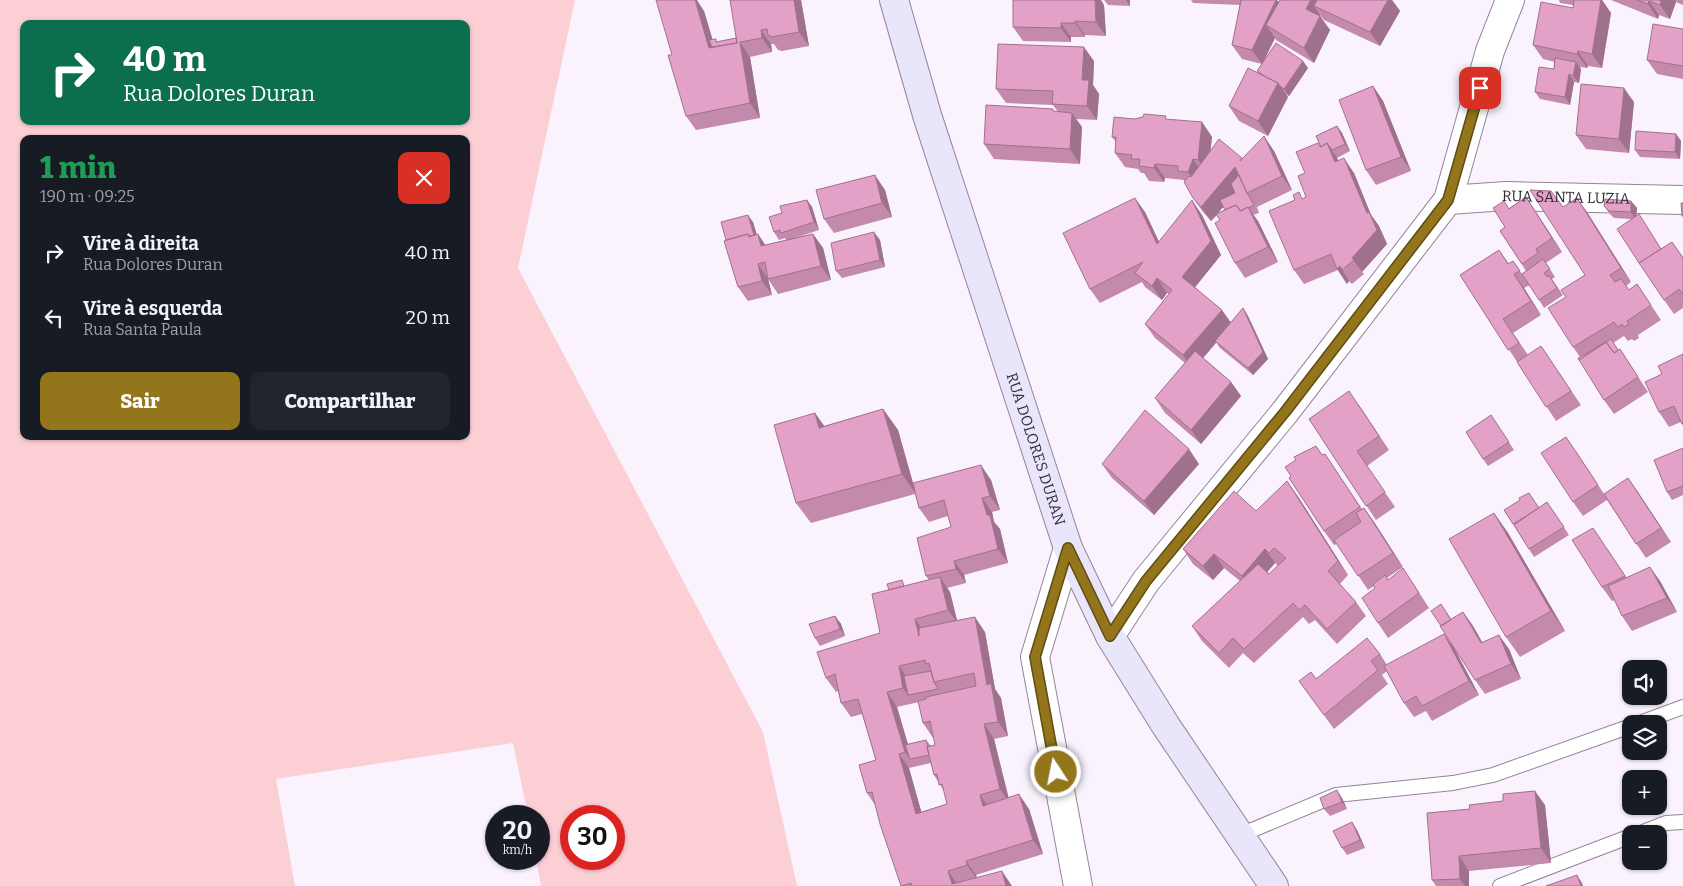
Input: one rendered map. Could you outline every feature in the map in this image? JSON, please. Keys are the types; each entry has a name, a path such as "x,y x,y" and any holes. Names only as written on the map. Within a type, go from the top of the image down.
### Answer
{"street":[{"name":"RUA DOLORES DURAN","path":"894,0 927,115 1068,548 1110,636 1238,836 1274,886"},
{"path":"1110,636 1146,581 1285,412 1448,200 1490,51 1510,0"},
{"name":"RUA SANTA LUZIA","path":"1448,200 1506,196 1683,200"},
{"path":"1068,548 1035,657 1078,886"}],"lane":[{"path":"1661,715 1683,707"},
{"path":"1238,836 1336,795 1453,783 1493,775 1622,729"},
{"path":"1661,825 1683,822"},
{"path":"1500,886 1622,839"}],"shaded area":[{"path":"0,0 575,0 518,268 763,732 797,886 541,886 538,870 550,870 550,805 526,805 513,743 276,779 295,886 0,886"}],"building":[{"path":"656,0 695,0 709,48 737,43 730,0 794,0 799,32 772,37 768,35 767,29 761,30 762,38 740,42 750,103 686,116 668,55 672,55"},
{"path":"1013,0 1095,0 1096,22 1075,21 1075,23 1061,23 1061,28 1013,27"},
{"path":"1241,0 1276,0 1252,50 1232,45"},
{"path":"1280,0 1311,0 1306,9 1320,16 1304,48 1266,25"},
{"path":"1317,0 1388,0 1370,32 1314,6"},
{"path":"1574,0 1601,0 1592,54 1578,51 1577,54 1533,45 1541,2 1573,8"},
{"path":"1637,0 1661,0 1660,5 1649,1 1648,4"},
{"path":"1653,24 1683,29 1683,66 1647,60"},
{"path":"736,38 737,43 712,47 709,40 716,39 716,42"},
{"path":"1276,43 1303,61 1284,89 1278,83 1257,71"},
{"path":"998,44 1084,47 1082,80 1089,80 1087,106 1052,104 1053,91 996,89"},
{"path":"1555,58 1576,62 1573,76 1569,74 1565,97 1535,92 1539,67 1554,69"},
{"path":"1248,68 1278,83 1258,121 1229,106"},
{"path":"1581,84 1624,88 1619,139 1576,135"},
{"path":"1373,86 1401,157 1366,170 1339,100"},
{"path":"986,105 1053,109 1053,111 1072,113 1070,149 984,144"},
{"path":"1144,114 1166,116 1165,119 1202,122 1198,160 1193,159 1188,172 1178,171 1178,166 1155,164 1154,168 1139,166 1140,159 1131,159 1132,155 1115,153 1116,137 1112,137 1114,117 1134,119 1143,117"},
{"path":"1337,126 1345,144 1332,150 1327,143 1321,147 1316,136"},
{"path":"1636,131 1676,134 1675,152 1635,150"},
{"path":"1264,136 1282,176 1247,193 1235,167 1201,207 1193,198 1184,182 1189,176 1191,177 1219,139 1242,158 1240,161"},
{"path":"1318,143 1320,147 1327,143 1335,162 1344,158 1367,213 1369,212 1377,230 1352,258 1354,260 1342,270 1340,266 1337,269 1331,254 1294,270 1269,211 1295,200 1293,195 1299,192 1302,199 1306,197 1298,176 1305,173 1296,152"},
{"path":"875,175 882,203 824,219 816,190"},
{"path":"1239,175 1254,205 1241,211 1236,205 1225,210 1220,200 1235,193 1231,184"},
{"path":"1530,190 1551,191 1563,207 1577,198 1621,268 1610,275 1615,282 1621,279 1629,290 1637,284 1651,305 1627,321 1629,324 1624,327 1622,324 1618,327 1614,322 1573,347 1548,308 1566,297 1561,290 1585,275"},
{"path":"1526,197 1552,238 1536,249 1538,253 1522,264 1500,231 1505,227 1493,208 1504,201 1509,209"},
{"path":"1135,198 1157,244 1192,200 1211,241 1182,277 1222,310 1183,355 1145,324 1172,290 1157,278 1152,286 1135,273 1143,262 1090,289 1063,233"},
{"path":"1605,199 1631,201 1631,212 1609,211 1604,206"},
{"path":"807,200 814,222 781,233 780,230 774,232 769,217 782,213 780,206"},
{"path":"1681,203 1683,203 1683,216 1682,216"},
{"path":"1236,205 1240,211 1248,207 1268,247 1235,263 1215,223 1220,220 1216,214"},
{"path":"1639,214 1661,249 1639,263 1617,229"},
{"path":"748,215 754,235 750,236 748,234 726,240 721,222"},
{"path":"874,232 880,260 836,271 831,243"},
{"path":"748,234 749,237 758,234 761,246 813,234 821,266 768,279 765,262 758,264 762,281 738,287 724,241"},
{"path":"1672,242 1683,258 1683,294 1679,289 1664,300 1639,263"},
{"path":"1499,250 1508,264 1513,261 1520,271 1514,274 1531,301 1503,319 1519,343 1508,350 1460,275"},
{"path":"1543,259 1550,269 1544,273 1547,277 1549,276 1557,288 1539,300 1522,274"},
{"path":"1243,308 1263,352 1248,368 1215,341"},
{"path":"1611,339 1618,350 1614,353 1606,342 1579,360 1578,358"},
{"path":"1606,342 1614,353 1620,349 1638,377 1604,400 1579,360"},
{"path":"1541,346 1571,391 1546,407 1517,362"},
{"path":"1195,351 1231,382 1191,430 1155,398"},
{"path":"1683,354 1682,424 1674,406 1659,412 1645,382 1662,374 1658,366"},
{"path":"1349,391 1379,436 1357,451 1385,492 1366,506 1309,419"},
{"path":"883,409 902,474 796,503 774,425 815,413 819,428"},
{"path":"1145,410 1189,449 1144,501 1102,464"},
{"path":"1491,415 1509,442 1483,459 1466,432"},
{"path":"1566,437 1598,485 1573,502 1541,453"},
{"path":"1316,446 1322,455 1325,454 1360,507 1324,531 1289,478 1291,476 1285,467 1296,460 1294,457"},
{"path":"1683,448 1683,486 1667,492 1654,460"},
{"path":"981,465 990,496 982,498 987,515 990,515 998,549 954,561 956,569 926,576 917,538 951,527 944,500 919,508 913,483"},
{"path":"1628,478 1661,528 1636,544 1604,494"},
{"path":"1287,481 1338,561 1328,571 1356,602 1327,629 1305,605 1299,610 1293,603 1244,649 1233,638 1219,653 1192,626 1258,564 1269,574 1286,558 1274,548 1269,553 1265,549 1242,576 1214,554 1203,566 1183,549 1234,491 1256,511"},
{"path":"1529,493 1539,508 1513,524 1504,510"},
{"path":"1547,502 1564,527 1529,549 1514,525"},
{"path":"1364,508 1393,553 1358,576 1334,540 1361,522 1356,513"},
{"path":"1494,513 1551,611 1506,637 1449,539"},
{"path":"1593,528 1625,576 1602,587 1572,540"},
{"path":"1650,567 1667,598 1622,616 1608,586"},
{"path":"1403,568 1419,593 1378,623 1362,598 1375,588 1373,584 1385,575 1388,580"},
{"path":"940,577 948,610 915,619 919,636 919,628 975,617 987,685 991,683 998,722 984,724 1000,789 980,795 983,806 1019,794 1033,840 966,861 967,865 948,871 952,884 1002,871 1006,886 912,886 911,883 901,886 880,824 872,792 867,793 859,765 876,760 858,699 841,703 835,674 826,678 817,652 880,633 872,594","holes":["925,660 926,664 929,663 934,682 974,673 976,686 926,697 926,699 918,701 923,723 930,721 935,745 927,747 934,775 937,774 939,785 942,784 947,804 916,814 899,754 905,752 887,692 903,688 899,666"]},
{"path":"902,580 904,586 889,590 887,584"},
{"path":"1441,604 1451,620 1441,626 1431,611"},
{"path":"1463,612 1481,643 1499,635 1511,664 1475,680 1440,626"},
{"path":"835,616 840,629 815,638 809,624"},
{"path":"1444,634 1469,681 1422,706 1416,696 1404,703 1384,666"},
{"path":"1367,638 1380,654 1371,661 1378,670 1324,715 1299,681 1311,672 1316,679"},
{"path":"931,671 938,689 908,695 904,676"},
{"path":"926,740 929,755 910,759 905,745"},
{"path":"1337,790 1342,802 1324,809 1320,798"},
{"path":"1535,791 1541,848 1459,856 1460,879 1432,880 1427,813 1470,809 1469,805 1503,801 1503,794"},
{"path":"1352,822 1360,840 1342,848 1333,831"},
{"path":"1577,875 1581,886 1546,886"}],"route":[{"path":"1056,772 1035,657 1068,548 1110,636 1146,581 1285,412 1448,200 1480,88"}]}
